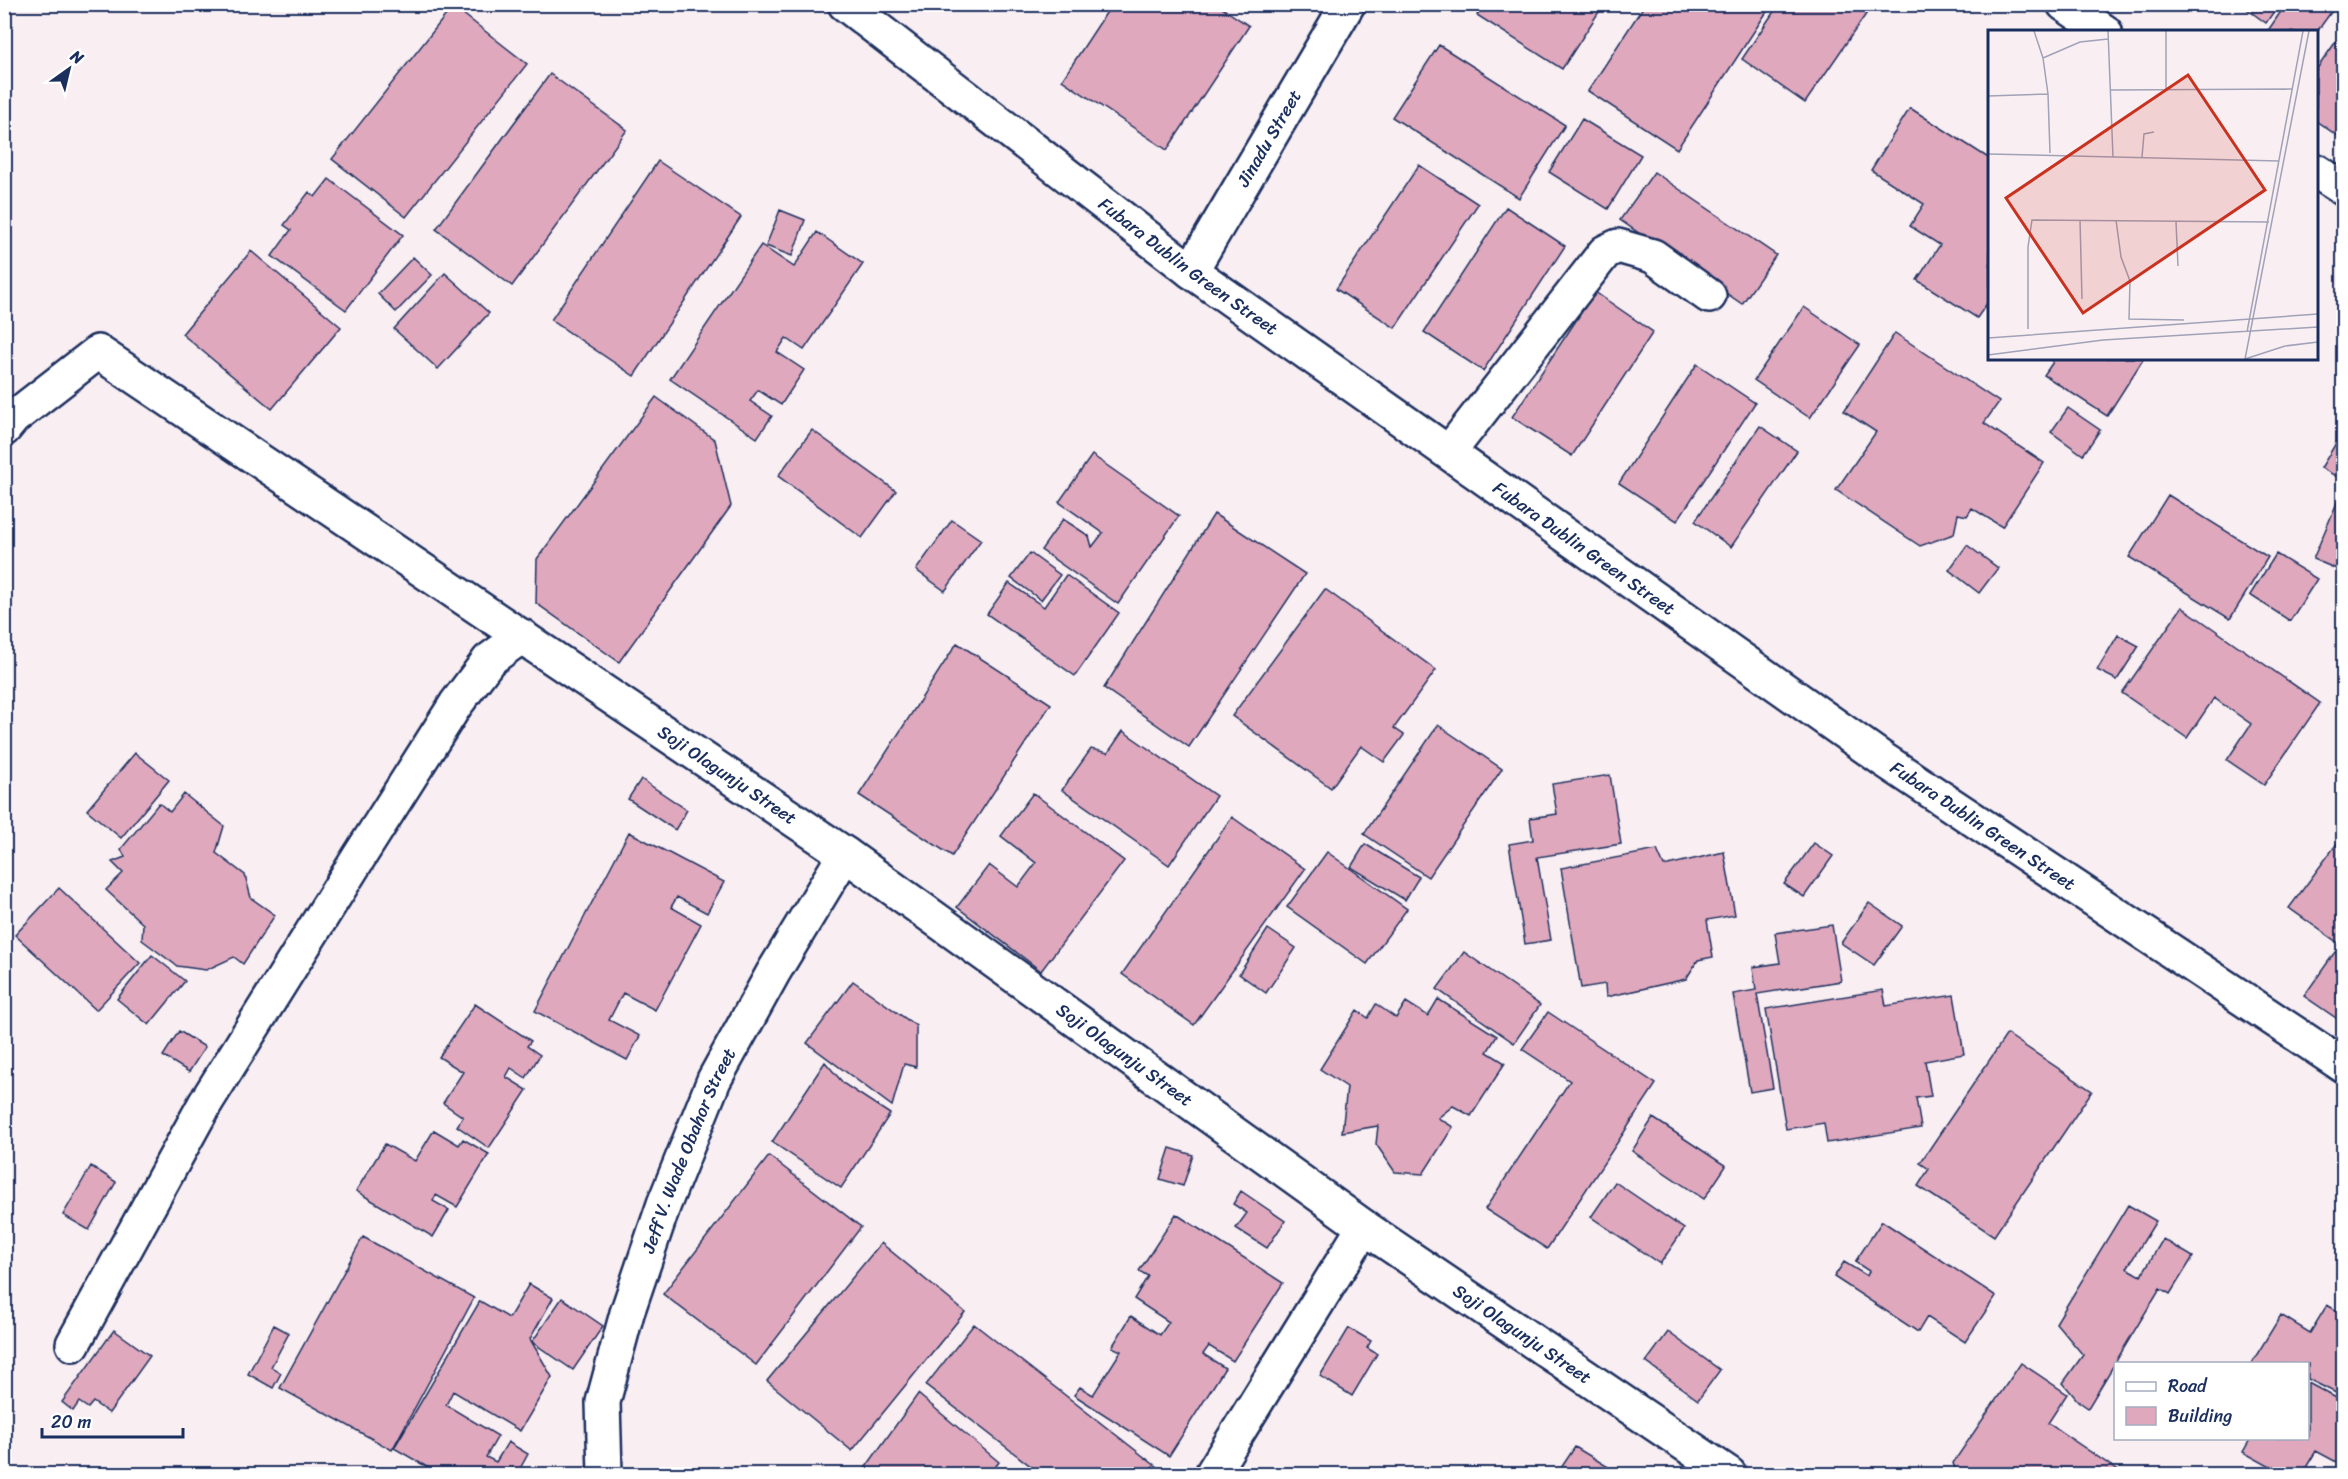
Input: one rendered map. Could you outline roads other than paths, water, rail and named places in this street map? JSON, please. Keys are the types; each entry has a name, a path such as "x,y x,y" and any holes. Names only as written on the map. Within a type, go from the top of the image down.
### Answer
{"street":[{"name":"Fubara Dublin Green Street","path":"845,4 1191,271 1884,760 2343,1066"},
{"name":"Jinadu Street","path":"1191,271 1348,4"},
{"path":"2064,4 2102,30"},
{"path":"2318,172 2343,189"},
{"path":"1449,452 1605,252 1618,246 1653,256 1709,296"},
{"name":"Soji Olagunju Street","path":"4,429 13,418 98,352 846,854 1364,1227 1729,1474"},
{"path":"73,1344 206,1102 359,856 456,704 489,660 522,636"},
{"name":"Jeff V. Wade Obahor Street","path":"605,1474 603,1402 627,1313 664,1204 714,1080 773,973 846,854"},
{"path":"1212,1474 1364,1227"}]}
